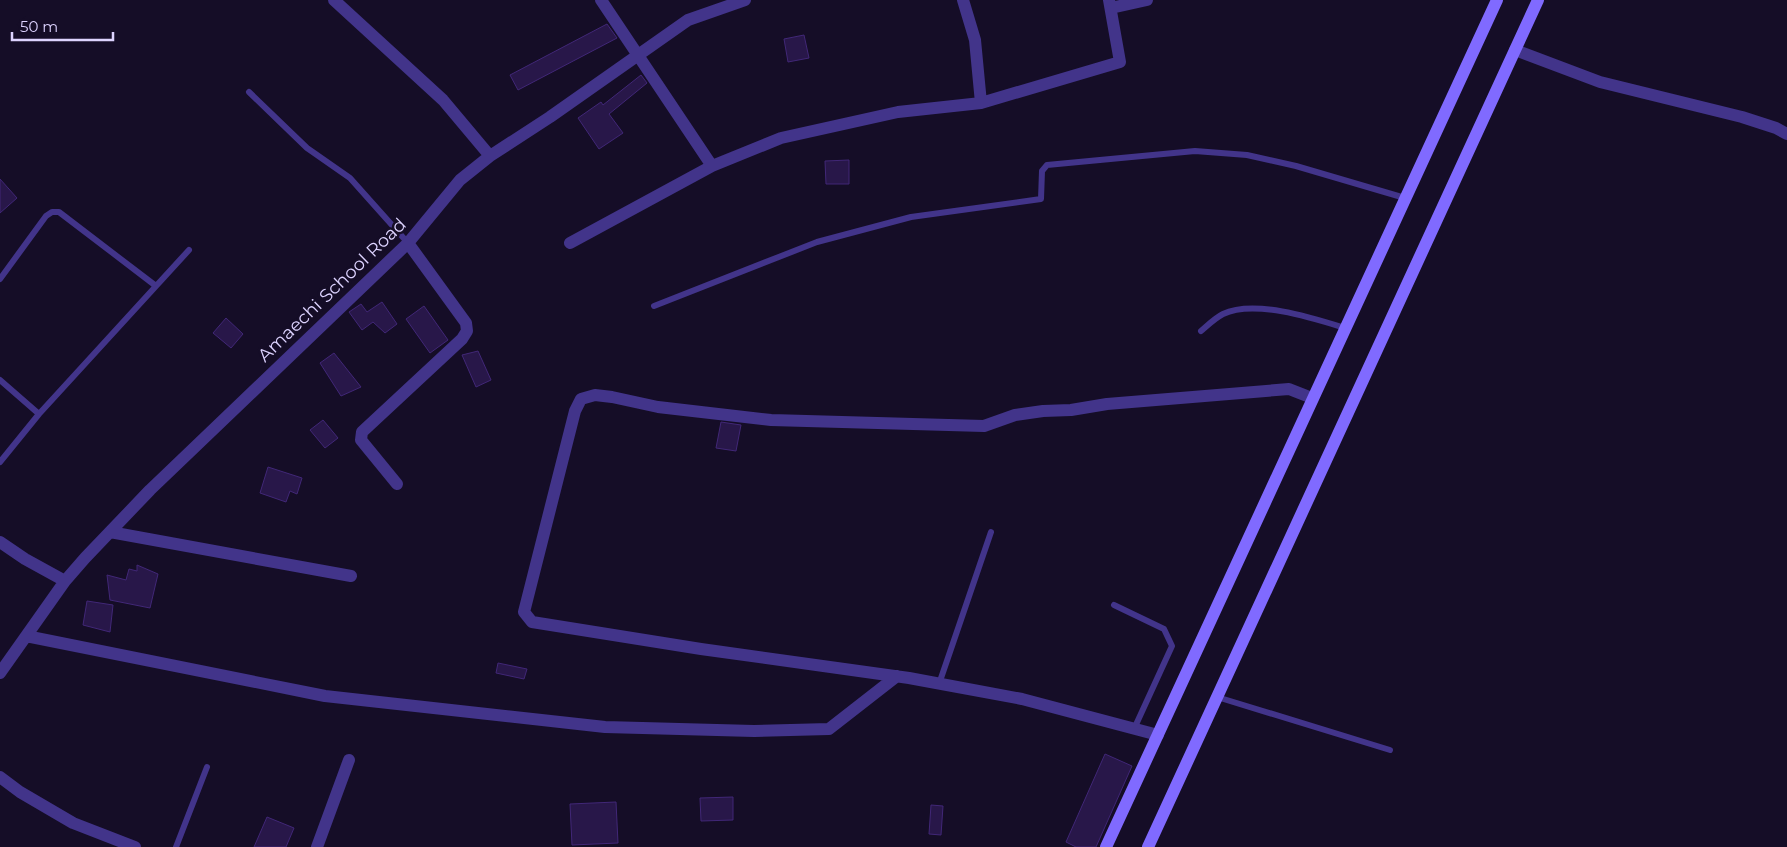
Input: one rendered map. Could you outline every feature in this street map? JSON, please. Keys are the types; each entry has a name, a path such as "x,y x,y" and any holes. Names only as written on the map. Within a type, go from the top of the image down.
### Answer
{"main road":[{"path":"1106,847 1497,0"},
{"path":"1148,847 1538,0"}],"street":[{"path":"334,0 442,100 490,156"},
{"path":"601,0 712,166"},
{"name":"Amaechi School Road","path":"0,673 65,581 110,532 150,490 408,243 460,180 490,156 550,117 688,20 743,0"},
{"path":"964,0 975,40 981,103"},
{"path":"570,243 712,166 781,138 898,112 981,103 1120,62 1110,4 1147,0"},
{"path":"1515,50 1600,82 1742,116 1787,134"},
{"path":"397,484 361,440 362,432 462,339 467,330 466,323 408,243"},
{"path":"1158,735 1022,699 897,676 691,648 532,622 524,612 575,411 581,399 595,395 612,396 658,407 771,420 984,426 1015,415 1071,410 1107,404 1289,389 1312,398"},
{"path":"110,532 351,576"},
{"path":"0,542 25,559 65,581"},
{"path":"26,636 325,696 606,727 754,731 829,729 897,676"},
{"path":"317,847 349,760"},
{"path":"0,776 20,792 72,823 135,847"}],"lane":[{"path":"249,92 307,148 350,178 408,243"},
{"path":"654,306 818,242 911,217 1041,199 1042,171 1047,165 1195,151 1247,155 1296,166 1405,198"},
{"path":"0,279 46,216 52,212 59,212 156,286"},
{"path":"0,462 38,414 189,250"},
{"path":"1201,330 1223,314 1246,309 1301,315 1344,328"},
{"path":"0,380 38,414"},
{"path":"939,684 991,532"},
{"path":"1114,605 1164,629 1172,646 1134,729"},
{"path":"1217,697 1390,750"},
{"path":"176,847 207,767"}],"building":[{"path":"607,24 617,38 518,90 510,75"},
{"path":"804,35 809,58 788,62 784,39"},
{"path":"641,75 647,83 609,114 623,133 599,149 578,118 601,102 603,105"},
{"path":"849,160 849,184 826,184 825,161"},
{"path":"0,179 17,198 0,213"},
{"path":"382,302 397,324 385,333 373,322 362,330 349,312 361,304 367,312"},
{"path":"424,306 448,340 430,353 406,319"},
{"path":"226,318 243,334 231,348 213,333"},
{"path":"478,351 491,380 476,387 462,355"},
{"path":"334,353 361,387 341,396 320,363"},
{"path":"323,420 338,438 325,448 310,430"},
{"path":"721,422 741,425 736,451 716,448"},
{"path":"268,467 302,478 297,494 290,491 286,502 260,493"},
{"path":"137,565 158,574 150,608 110,600 107,575 126,580 129,569 137,571"},
{"path":"87,601 113,605 110,632 83,625"},
{"path":"498,663 527,669 524,679 496,673"},
{"path":"1105,754 1132,766 1096,847 1076,847 1066,842"},
{"path":"733,797 733,820 701,821 700,798"},
{"path":"616,802 618,843 572,845 570,804"},
{"path":"931,805 943,806 941,835 929,834"},
{"path":"267,817 294,828 286,847 254,847"}]}
